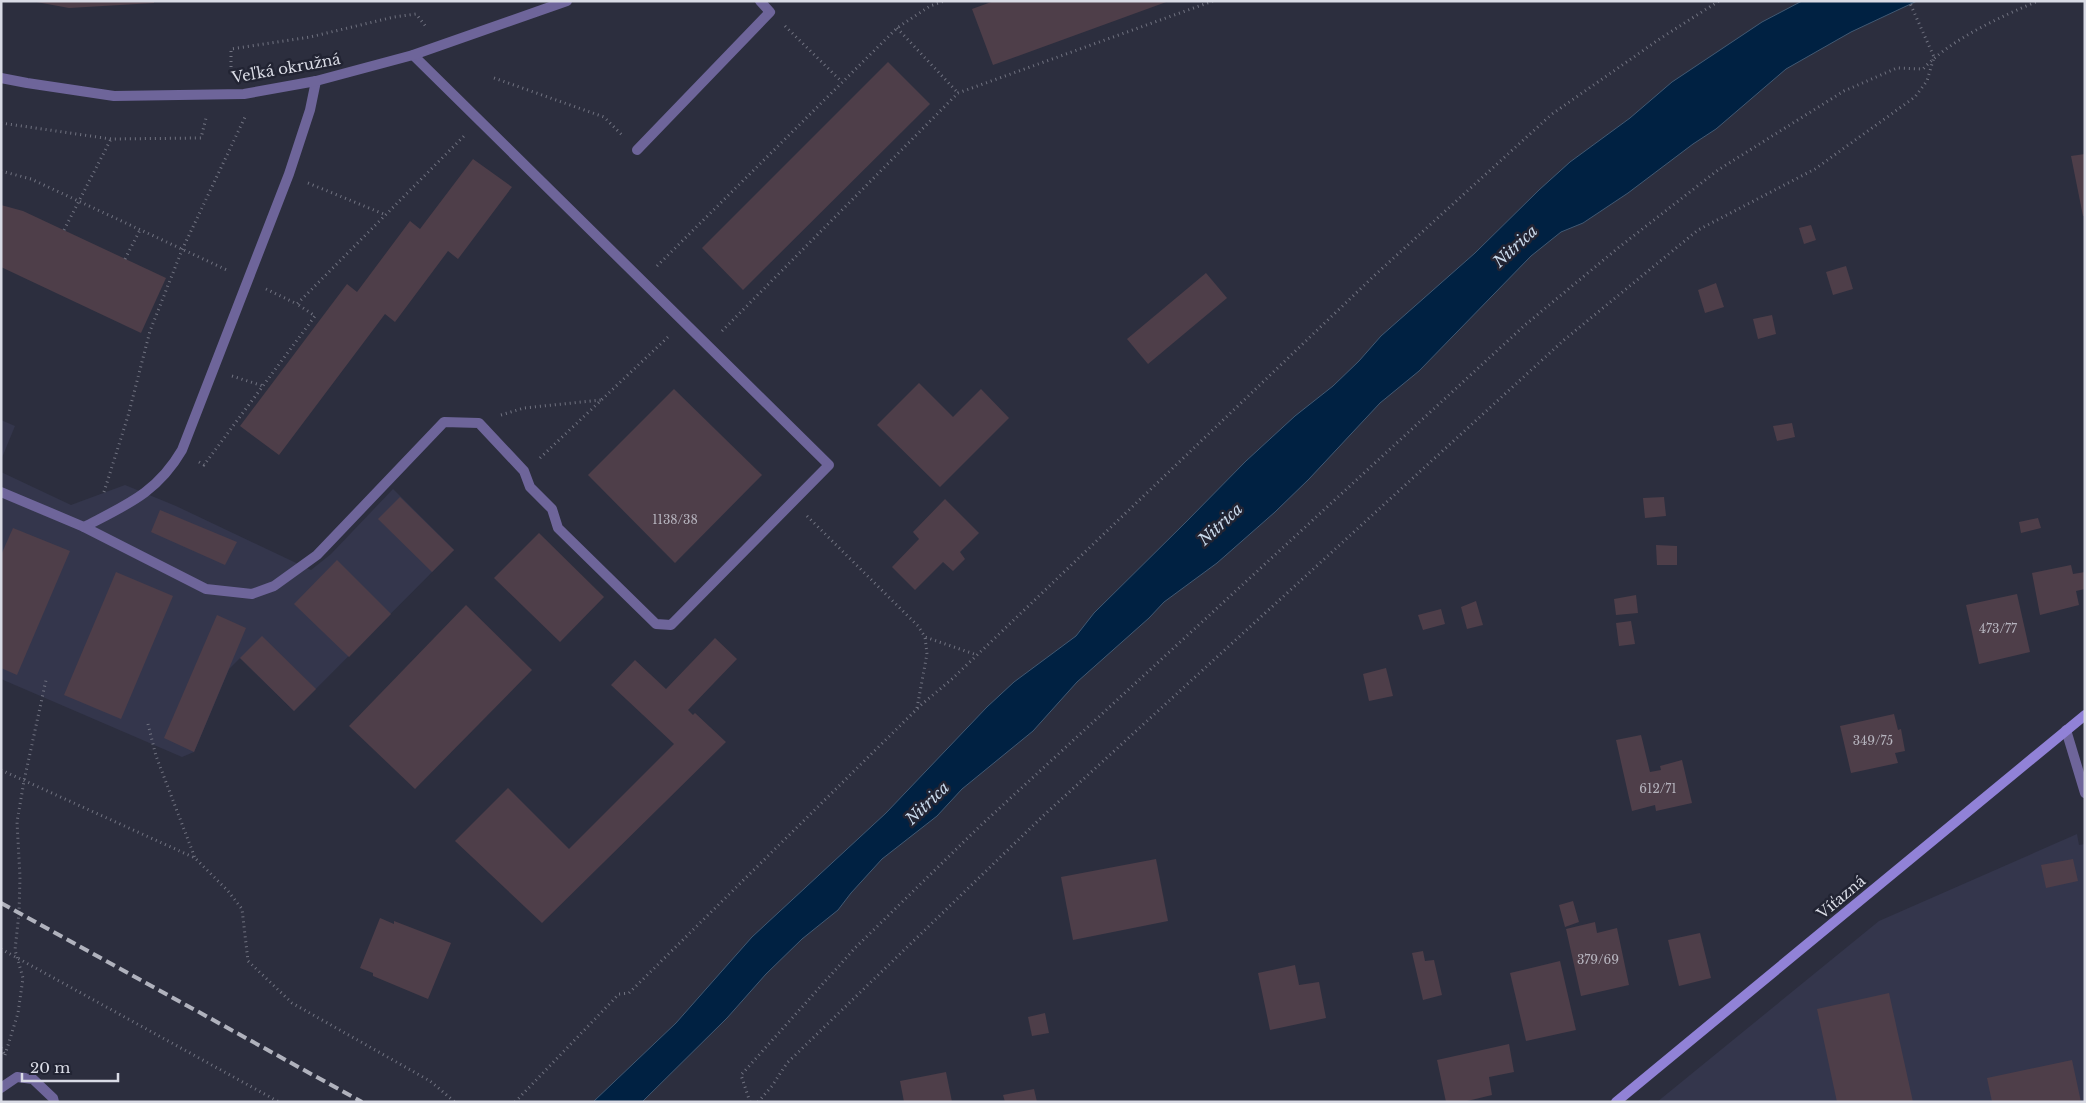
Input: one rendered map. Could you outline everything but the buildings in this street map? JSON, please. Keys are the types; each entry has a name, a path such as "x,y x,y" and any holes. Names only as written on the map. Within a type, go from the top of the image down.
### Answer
{"main road":[{"name":"Víťazná","path":"1616,1102 2085,715"}],"street":[{"name":"Veľká okružná","path":"1,78 27,84 114,96 244,94 316,81 413,55 567,1"},
{"path":"637,150 770,12 760,1"},
{"path":"1,492 84,527 206,590 252,594 274,586 317,554 444,422 479,423 524,471 530,487 552,509 558,528 656,624 671,625 829,465 413,55"},
{"path":"84,527 142,496 160,482 174,465 182,450 289,174 310,110 316,81"},
{"path":"2066,730 2085,793"},
{"path":"1,1088 17,1077 33,1079 54,1098 54,1102"}],"path":[{"path":"642,280 897,28 930,6 944,1"},
{"path":"709,345 958,93 1214,1"},
{"path":"515,1102 619,994 629,994 917,709 977,655 1376,274 1552,114 1661,38 1719,1"},
{"path":"758,1102 787,1064 1043,816 1564,340 1698,230 1815,170 1915,97 1927,81 1934,57 1909,1"},
{"path":"750,1102 741,1075 855,948 979,827 1525,325 1618,248 1718,170 1844,91 1897,68 1923,69 1934,57 1998,18 2038,1"},
{"path":"770,12 842,82"},
{"path":"231,73 231,49 310,37 394,17 416,14 429,30"},
{"path":"897,28 958,93"},
{"path":"494,78 604,117"},
{"path":"106,516 102,498 128,416 150,331 182,250 246,114"},
{"path":"1,123 111,138 201,138 206,118"},
{"path":"297,304 479,121"},
{"path":"64,230 111,138"},
{"path":"1,171 31,179 248,280 297,304 315,316 204,465 182,450"},
{"path":"312,185 386,215"},
{"path":"125,259 140,230"},
{"path":"524,471 602,400 684,321"},
{"path":"214,370 262,386"},
{"path":"479,423 524,408 602,400"},
{"path":"793,502 918,626 925,637 927,654 917,709"},
{"path":"925,637 977,655"},
{"path":"5,1054 18,1014 23,978 15,950 20,913 17,822 46,680"},
{"path":"148,724 156,756 195,858"},
{"path":"1,770 195,858 228,891 242,910 248,961 292,1003 430,1081 455,1102"},
{"path":"1,949 279,1102"}],"shaded area":[{"path":"1,420 15,426 1,460"},
{"path":"1,472 71,505 125,485 176,506 311,570 331,554 393,489 454,550 294,711 240,658 229,669 194,752 182,757 1,679"},
{"path":"2077,834 2079,845 2085,844 2085,1102 1657,1102 1879,921"}],"water":[{"name":"Nitrica","path":"1802,1 1917,1 1851,32 1786,69 1716,129 1628,193 1583,223 1561,232 1531,256 1419,371 1380,403 1309,479 1275,512 1217,563 1164,602 1149,618 1077,682 1033,731 962,789 937,816 882,859 838,910 802,939 766,974 727,1018 642,1102 593,1102 676,1023 752,937 886,813 987,707 1014,682 1076,636 1094,613 1246,461 1295,416 1333,386 1381,336 1475,253 1539,190 1570,162 1630,118 1672,82 1762,22"}],"railway":[{"path":"1,903 362,1102"}]}
